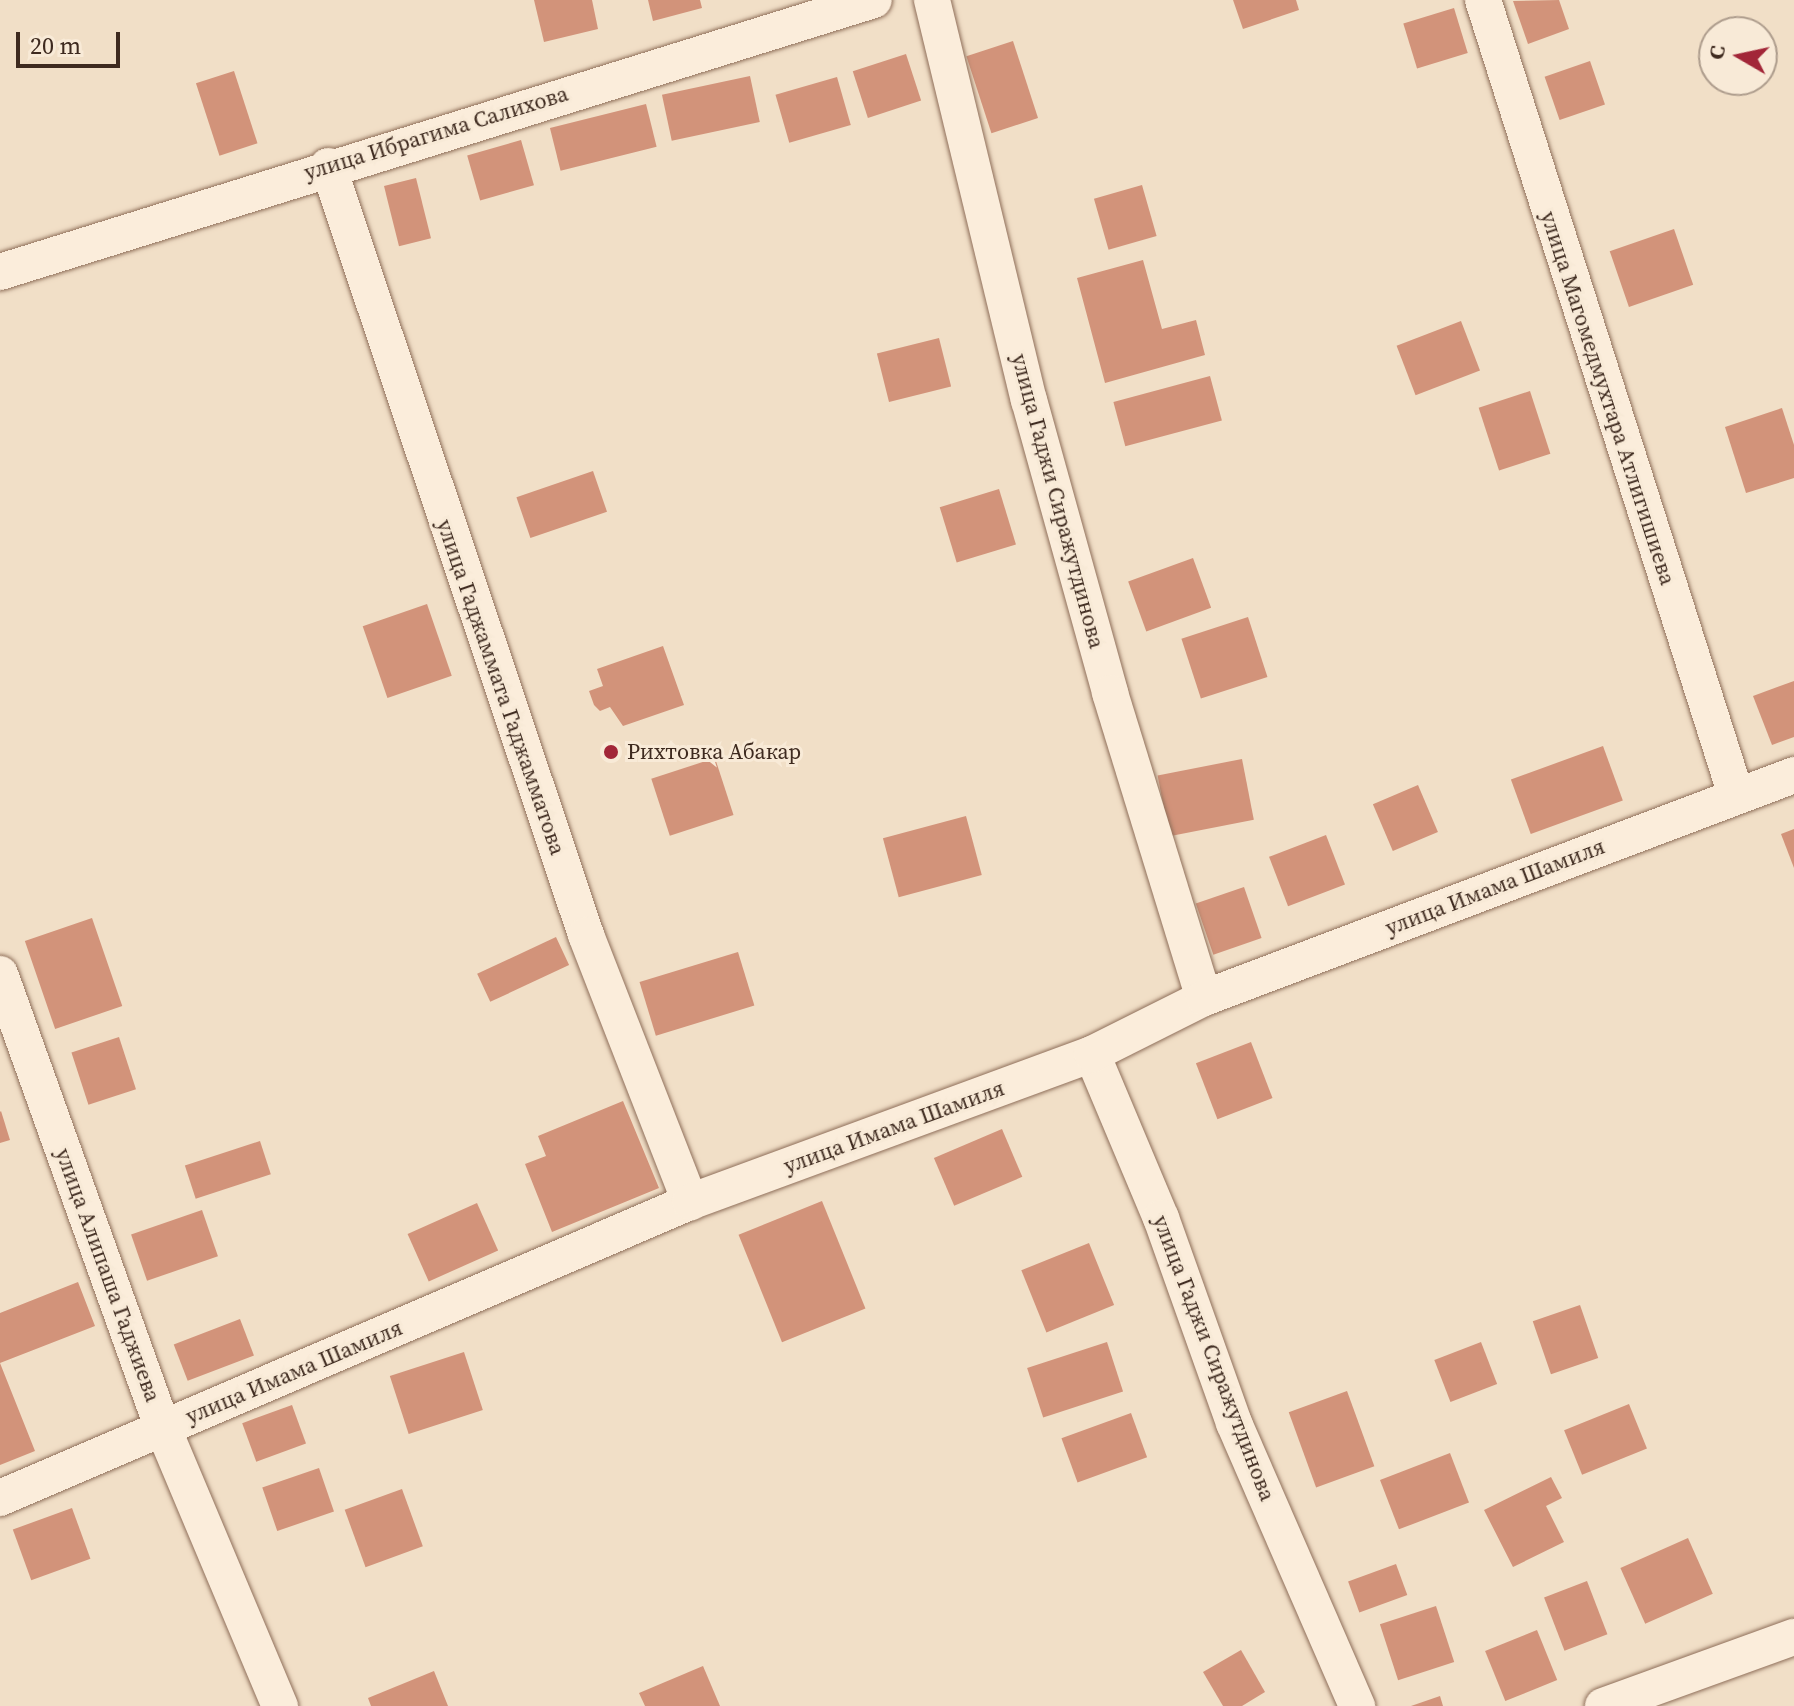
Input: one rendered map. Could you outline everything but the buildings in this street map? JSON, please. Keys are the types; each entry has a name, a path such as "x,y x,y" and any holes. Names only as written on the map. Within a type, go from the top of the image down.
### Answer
{"street":[{"name":"улица Ибрагима Салихова","path":"0,272 328,166 874,0"},
{"name":"улица Гаджи Сиражутдинова","path":"932,0 1029,400 1110,693 1204,998"},
{"name":"улица Магомедмухтара Атлигишиева","path":"1483,0 1736,795"},
{"name":"улица Гаджаммата Гаджамматова","path":"328,166 586,935 690,1202"},
{"name":"улица Имама Шамиля","path":"0,1498 690,1202 1092,1054 1204,998 1794,775"},
{"name":"улица Алипаша Гаджиева","path":"0,974 163,1428 280,1706"},
{"name":"улица Гаджи Сиражутдинова","path":"1092,1054 1161,1218 1234,1423 1357,1706"},
{"path":"1603,1706 1794,1637"}],"place":[{"name":"Рихтовка Абакар","path":"611,752"}]}
